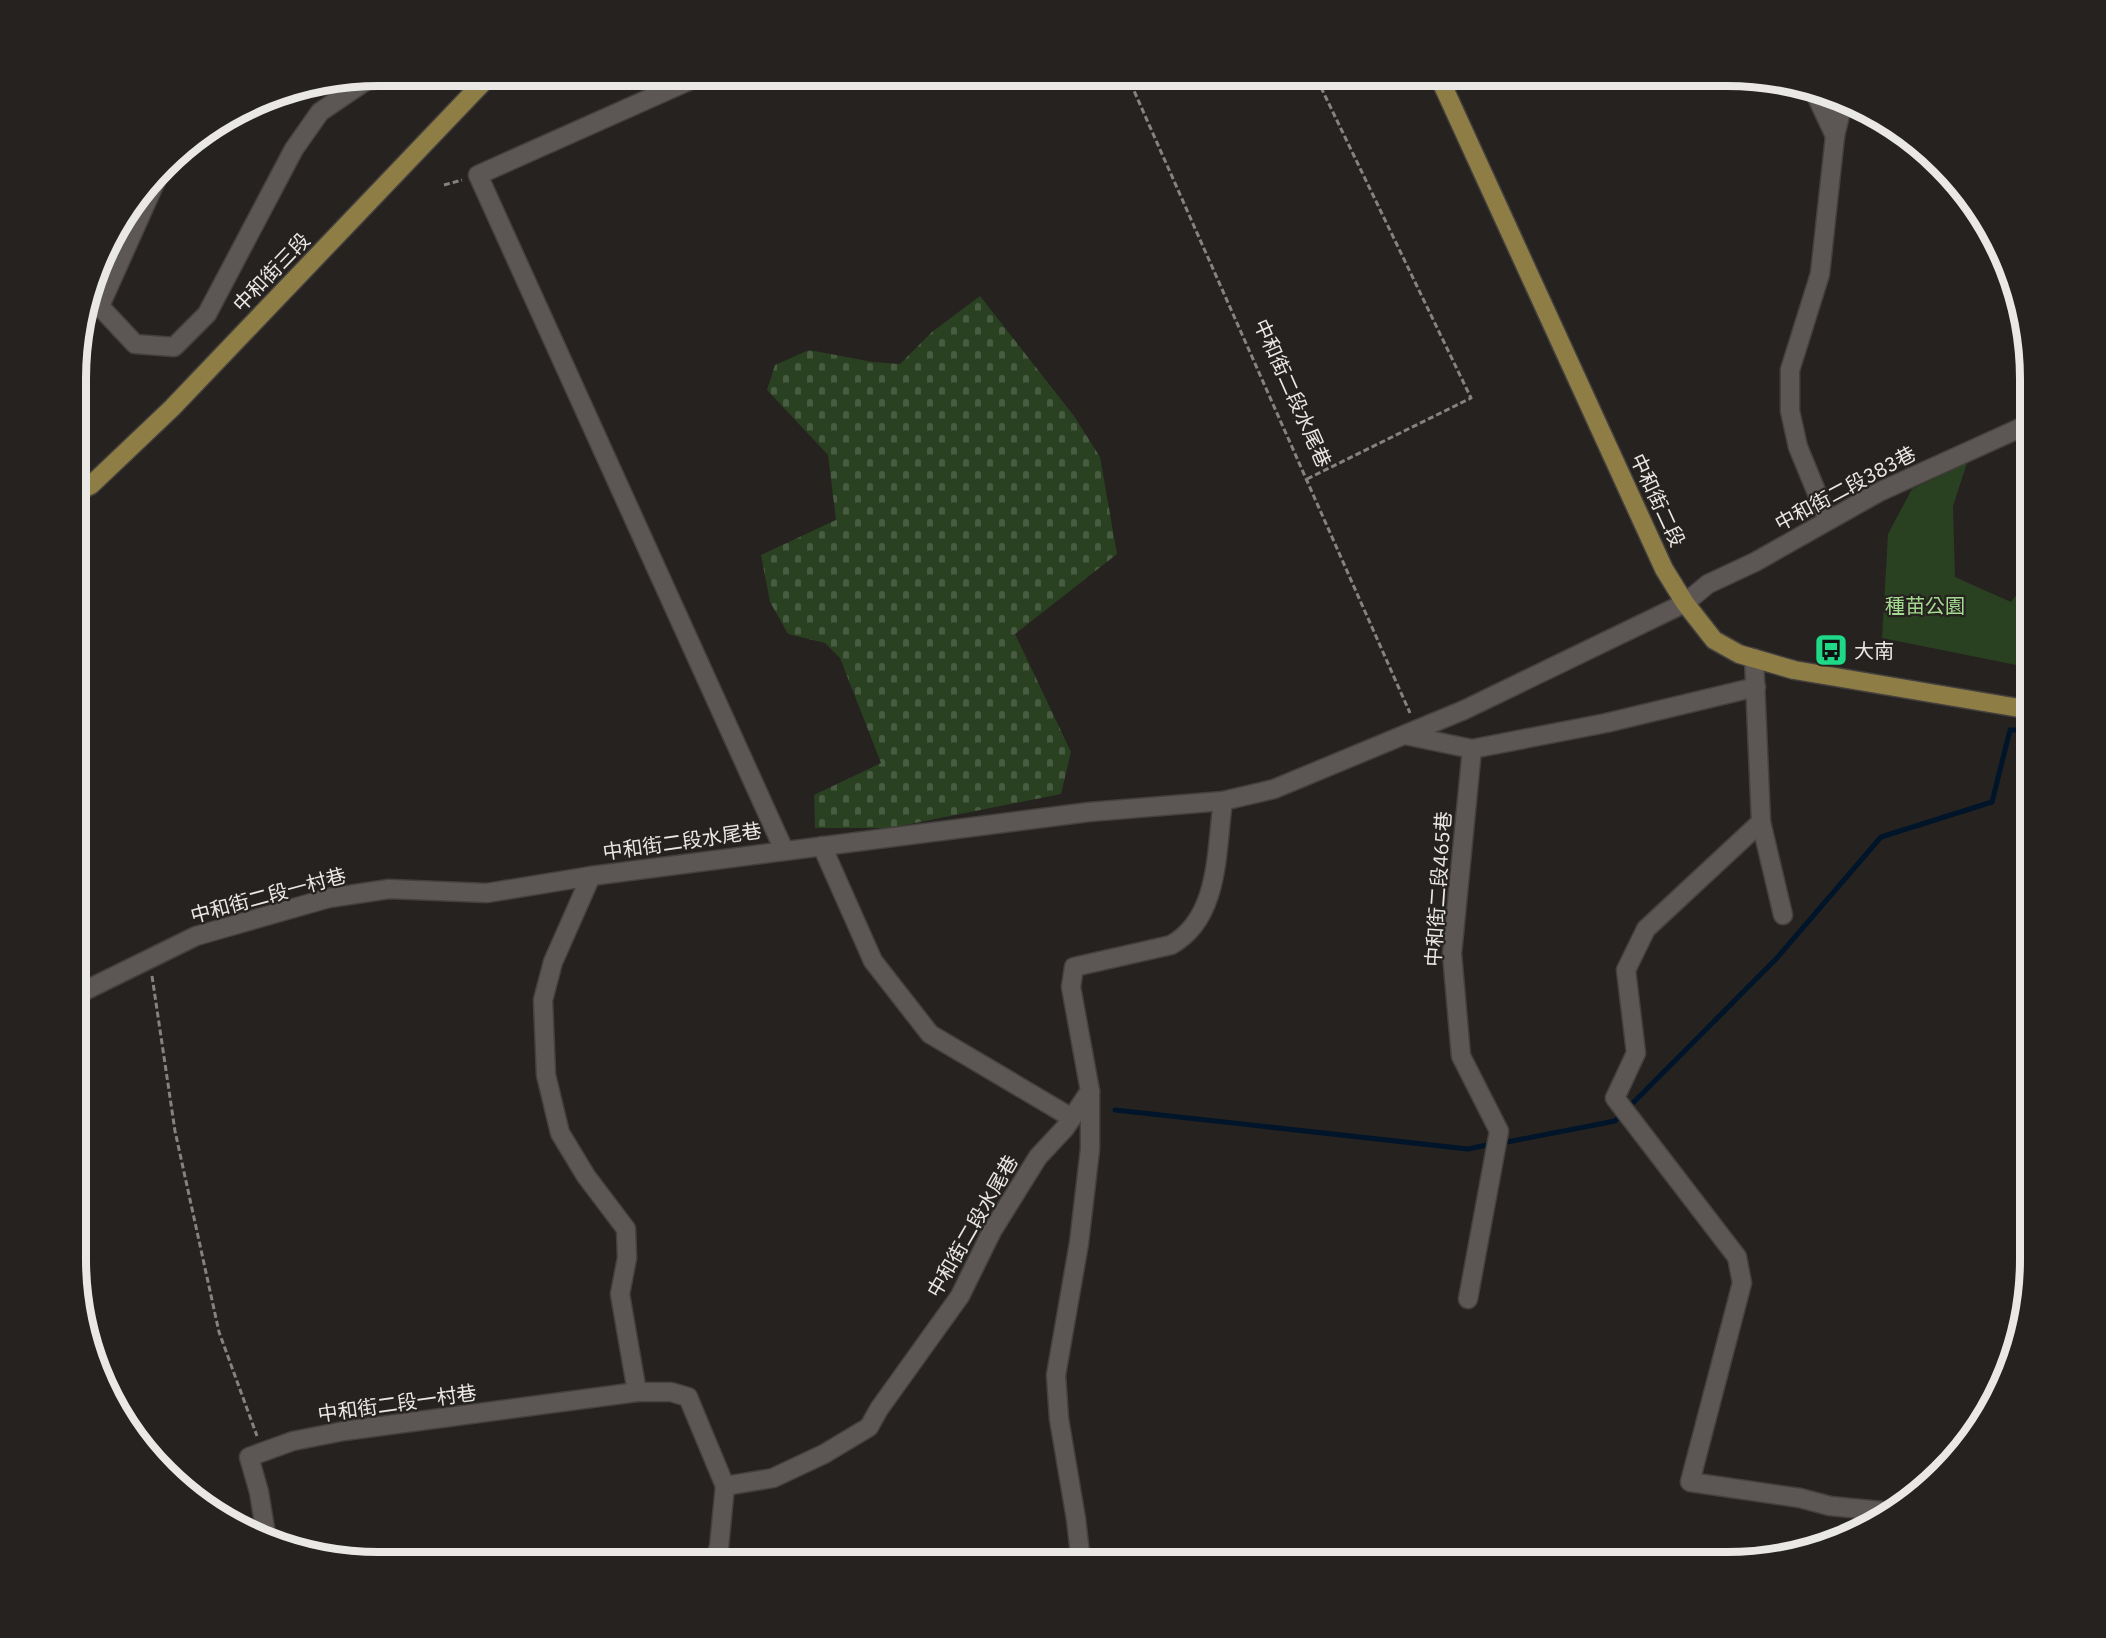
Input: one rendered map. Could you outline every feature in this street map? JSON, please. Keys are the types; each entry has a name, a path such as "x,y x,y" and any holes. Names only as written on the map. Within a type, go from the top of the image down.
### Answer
{"main road":[{"name":"中和街三段","path":"86,488 172,408 479,86"},
{"name":"中和街二段","path":"1443,86 1664,568 1685,603 1714,640 1739,654 1794,670 2020,708"}],"street":[{"name":"中和街三段","path":"146,200 95,303 135,344 174,347 207,314 294,149 320,112 358,86"},
{"path":"677,86 478,175 783,850"},
{"path":"1818,100 1835,136"},
{"path":"1828,520 1798,447 1790,411 1790,370 1820,274 1835,136 1841,109"},
{"name":"中和街二段383巷","path":"1685,603 1708,584 1755,562 1879,492 2020,428"},
{"name":"中和街二段水尾巷","path":"637,1392 620,1294 627,1258 626,1229 586,1176 560,1133 546,1075 543,1000 553,962 591,876 1089,812 1223,801 1274,789 1412,732 1685,603"},
{"path":"1754,658 1761,822 1783,915"},
{"path":"1412,732 1472,749 1606,723 1755,687"},
{"name":"中和街二段465巷","path":"1468,1299 1499,1131 1461,1056 1452,954 1472,749"},
{"path":"1080,1552 1059,1419 1056,1375 1079,1243 1090,1149 1090,1091 1071,987 1074,967 1172,945 1185,938 1208,903 1223,801"},
{"path":"1761,822 1646,929 1626,970 1636,1053 1615,1098 1737,1257 1742,1283 1690,1482 1800,1498 1830,1506 1878,1511"},
{"path":"822,846 873,961 930,1034 1072,1118"},
{"name":"中和街二段一村巷","path":"86,991 196,936 329,897 389,889 487,893 591,876"},
{"name":"中和街二段水尾巷","path":"725,1486 773,1478 846,1443 868,1427 960,1296 992,1231 1038,1157 1072,1118 1090,1091"},
{"path":"637,1392 671,1392 688,1397 725,1486 717,1552"},
{"name":"中和街二段一村巷","path":"263,1452 293,1441 344,1431 637,1392"},
{"path":"263,1452 249,1457 259,1492 265,1529"}],"path":[{"name":"中和街二段水尾巷","path":"1132,86 1306,479 1412,732"},
{"path":"1306,479 1471,398 1320,86"},
{"path":"149,958 175,1131 219,1332 263,1452"}],"green space":[{"path":"980,296 1074,416 1100,457 1117,554 1015,634 1071,752 1061,794 890,828 815,828 814,795 881,763 840,658 825,643 788,634 770,602 761,555 836,520 828,455 767,390 775,365 809,350 873,362 900,364 932,332"},
{"name":"種苗公園","path":"1967,463 1953,506 1955,577 2011,602 2020,590 2020,666 1882,638 1888,534 1912,489"}],"waterway":[{"path":"1502,1143 1615,1121 1776,959 1881,837 1992,802 2010,730 2020,730"},
{"path":"1115,1110 1468,1149 1492,1144"}],"place":[{"name":"大南","path":"1831,650"}]}
